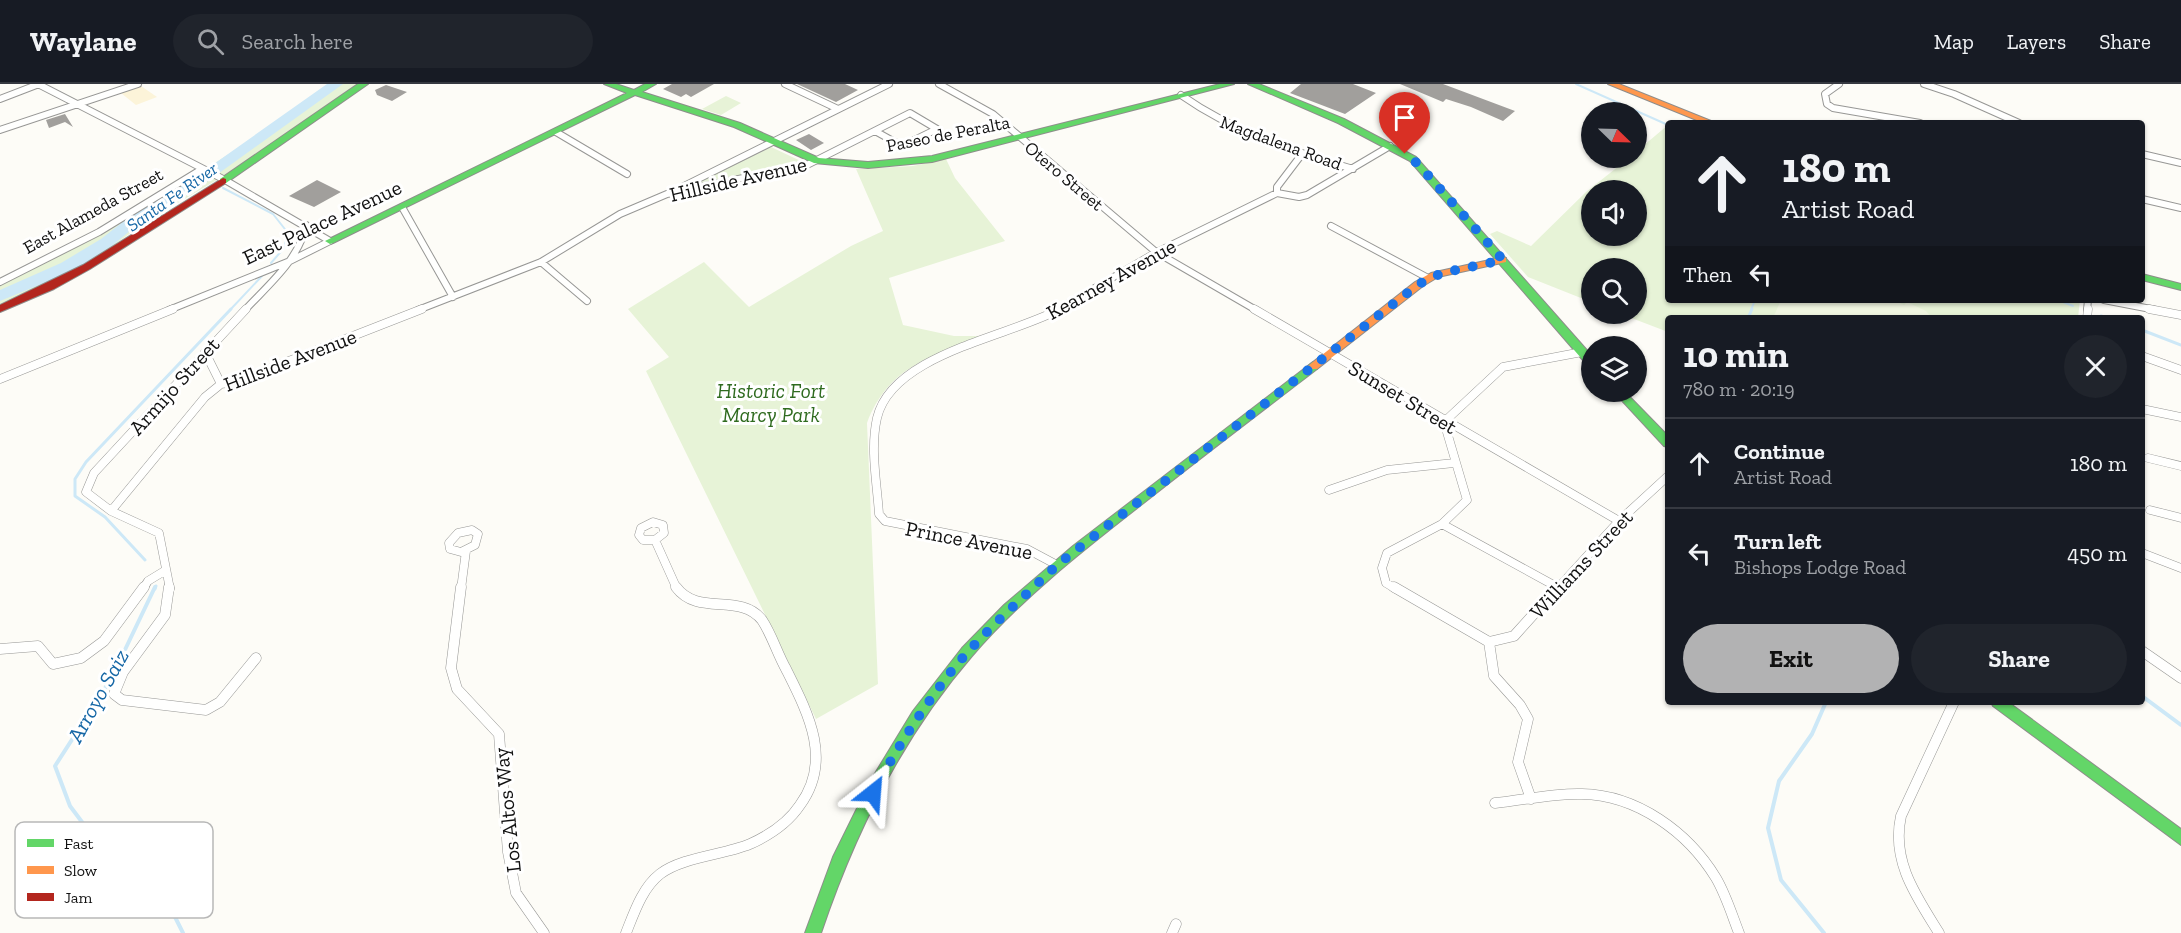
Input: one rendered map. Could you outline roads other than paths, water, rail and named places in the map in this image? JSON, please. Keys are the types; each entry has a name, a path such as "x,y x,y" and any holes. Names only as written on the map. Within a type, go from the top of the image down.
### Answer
{"main road":[{"name":"East Alameda Street","path":"0,309 88,267 364,84"},
{"name":"Paseo de Peralta","path":"608,84 737,125 817,161 868,165 906,163 1019,138 1230,84"},
{"name":"East Palace Avenue","path":"330,241 652,84"},
{"path":"1252,84 1341,121 1390,146 1418,164 1581,351"},
{"path":"1612,84 1704,120"},
{"path":"813,933 845,848 892,757 951,672 1004,615 1057,565 1428,278 1503,260"},
{"path":"2145,278 2181,287"},
{"path":"1629,402 1665,440"},
{"path":"2002,705 2181,838"}],"street":[{"path":"0,99 38,84 222,179 306,225 330,241"},
{"path":"0,130 138,84"},
{"path":"785,84 838,109"},
{"path":"667,194 889,84"},
{"name":"Otero Street","path":"939,84 988,111 1156,252"},
{"path":"1839,84 1825,94 1827,104 1833,108 1865,111 1906,120"},
{"path":"1924,84 1954,94 2012,120"},
{"name":"Magdalena Road","path":"1181,95 1224,123 1302,154 1353,169"},
{"name":"Hillside Avenue","path":"111,511 205,397 221,384 235,381 541,262 620,214 667,194 817,161 875,131 910,113 937,129 902,146 875,131"},
{"path":"556,132 627,174"},
{"path":"1302,154 1277,187 1277,193 1299,197 1307,195 1390,146"},
{"path":"2145,155 2181,163"},
{"name":"East Alameda Street","path":"0,282 99,232 204,170"},
{"name":"Kearney Avenue","path":"900,380 930,363 1046,316 1156,252 1277,193"},
{"path":"2145,200 2181,208"},
{"path":"402,207 453,297"},
{"path":"290,261 303,241 306,225"},
{"path":"1331,226 1428,278"},
{"name":"East Palace Avenue","path":"0,379 290,261 330,241"},
{"name":"Sunset Street","path":"1156,252 1444,422 1619,521"},
{"name":"Armijo Street","path":"111,511 86,492 94,473 290,261"},
{"path":"541,262 587,302"},
{"path":"2119,303 2181,315"},
{"path":"205,352 221,384"},
{"path":"1532,799 1518,762 1528,719 1520,705 1494,676 1489,642 1386,584 1382,568 1388,553 1442,524 1467,500 1444,422 1503,368 1581,352"},
{"path":"2145,357 2181,370"},
{"name":"Prince Avenue","path":"900,380 886,395 877,413 875,450 881,518 895,525 1027,549 1057,565"},
{"path":"2145,410 2181,417"},
{"path":"2148,458 2181,466"},
{"path":"1329,490 1387,470 1455,462"},
{"name":"Williams Street","path":"1489,642 1514,636 1619,521 1665,479"},
{"path":"2150,510 2181,518"},
{"path":"111,511 159,533 170,591 165,615 123,672 114,694 122,700 206,710 227,695 256,658"},
{"path":"1442,524 1559,588"},
{"path":"626,933 644,893 658,875 678,865 751,845 788,820 811,789 819,756 811,722 760,617 742,607 699,602 684,597 678,591 655,540"},
{"name":"Los Altos Way","path":"466,551 452,668 457,689 499,734 508,852 516,893 544,933"},
{"path":"2145,554 2181,568"},
{"path":"0,649 38,646 53,664 81,658 104,641 125,616 148,581 166,570"},
{"path":"2145,653 2181,678"},
{"path":"1939,933 1904,870 1898,851 1897,832 1901,816 1953,705"},
{"path":"1495,803 1595,795 1628,804 1661,821 1683,837 1702,858 1717,880 1739,933"}],"waterway":[{"name":"Santa Fe River","path":"0,296 67,267 107,242 138,217 192,186 336,84"},
{"path":"1576,84 1665,124"},
{"name":"Arroyo Saiz","path":"223,188 273,214 288,233 284,248 271,263"},
{"name":"Arroyo Saiz","path":"230,310 262,276"},
{"path":"1751,310 1754,303"},
{"path":"2066,303 2073,306"},
{"name":"Arroyo Saiz","path":"145,560 105,517 75,496 75,479 86,462 231,309"},
{"path":"1749,315 1752,309"},
{"path":"2145,331 2181,345"},
{"name":"Arroyo Saiz","path":"82,822 70,806 55,766 111,679 155,587"},
{"path":"2145,698 2181,725"},
{"path":"1824,933 1781,880 1768,828 1779,781 1812,734 1825,705"},
{"name":"Arroyo Saiz","path":"176,918 183,933"}],"park label":[{"name":"Historic Fort Marcy Park","path":"771,402"}]}
